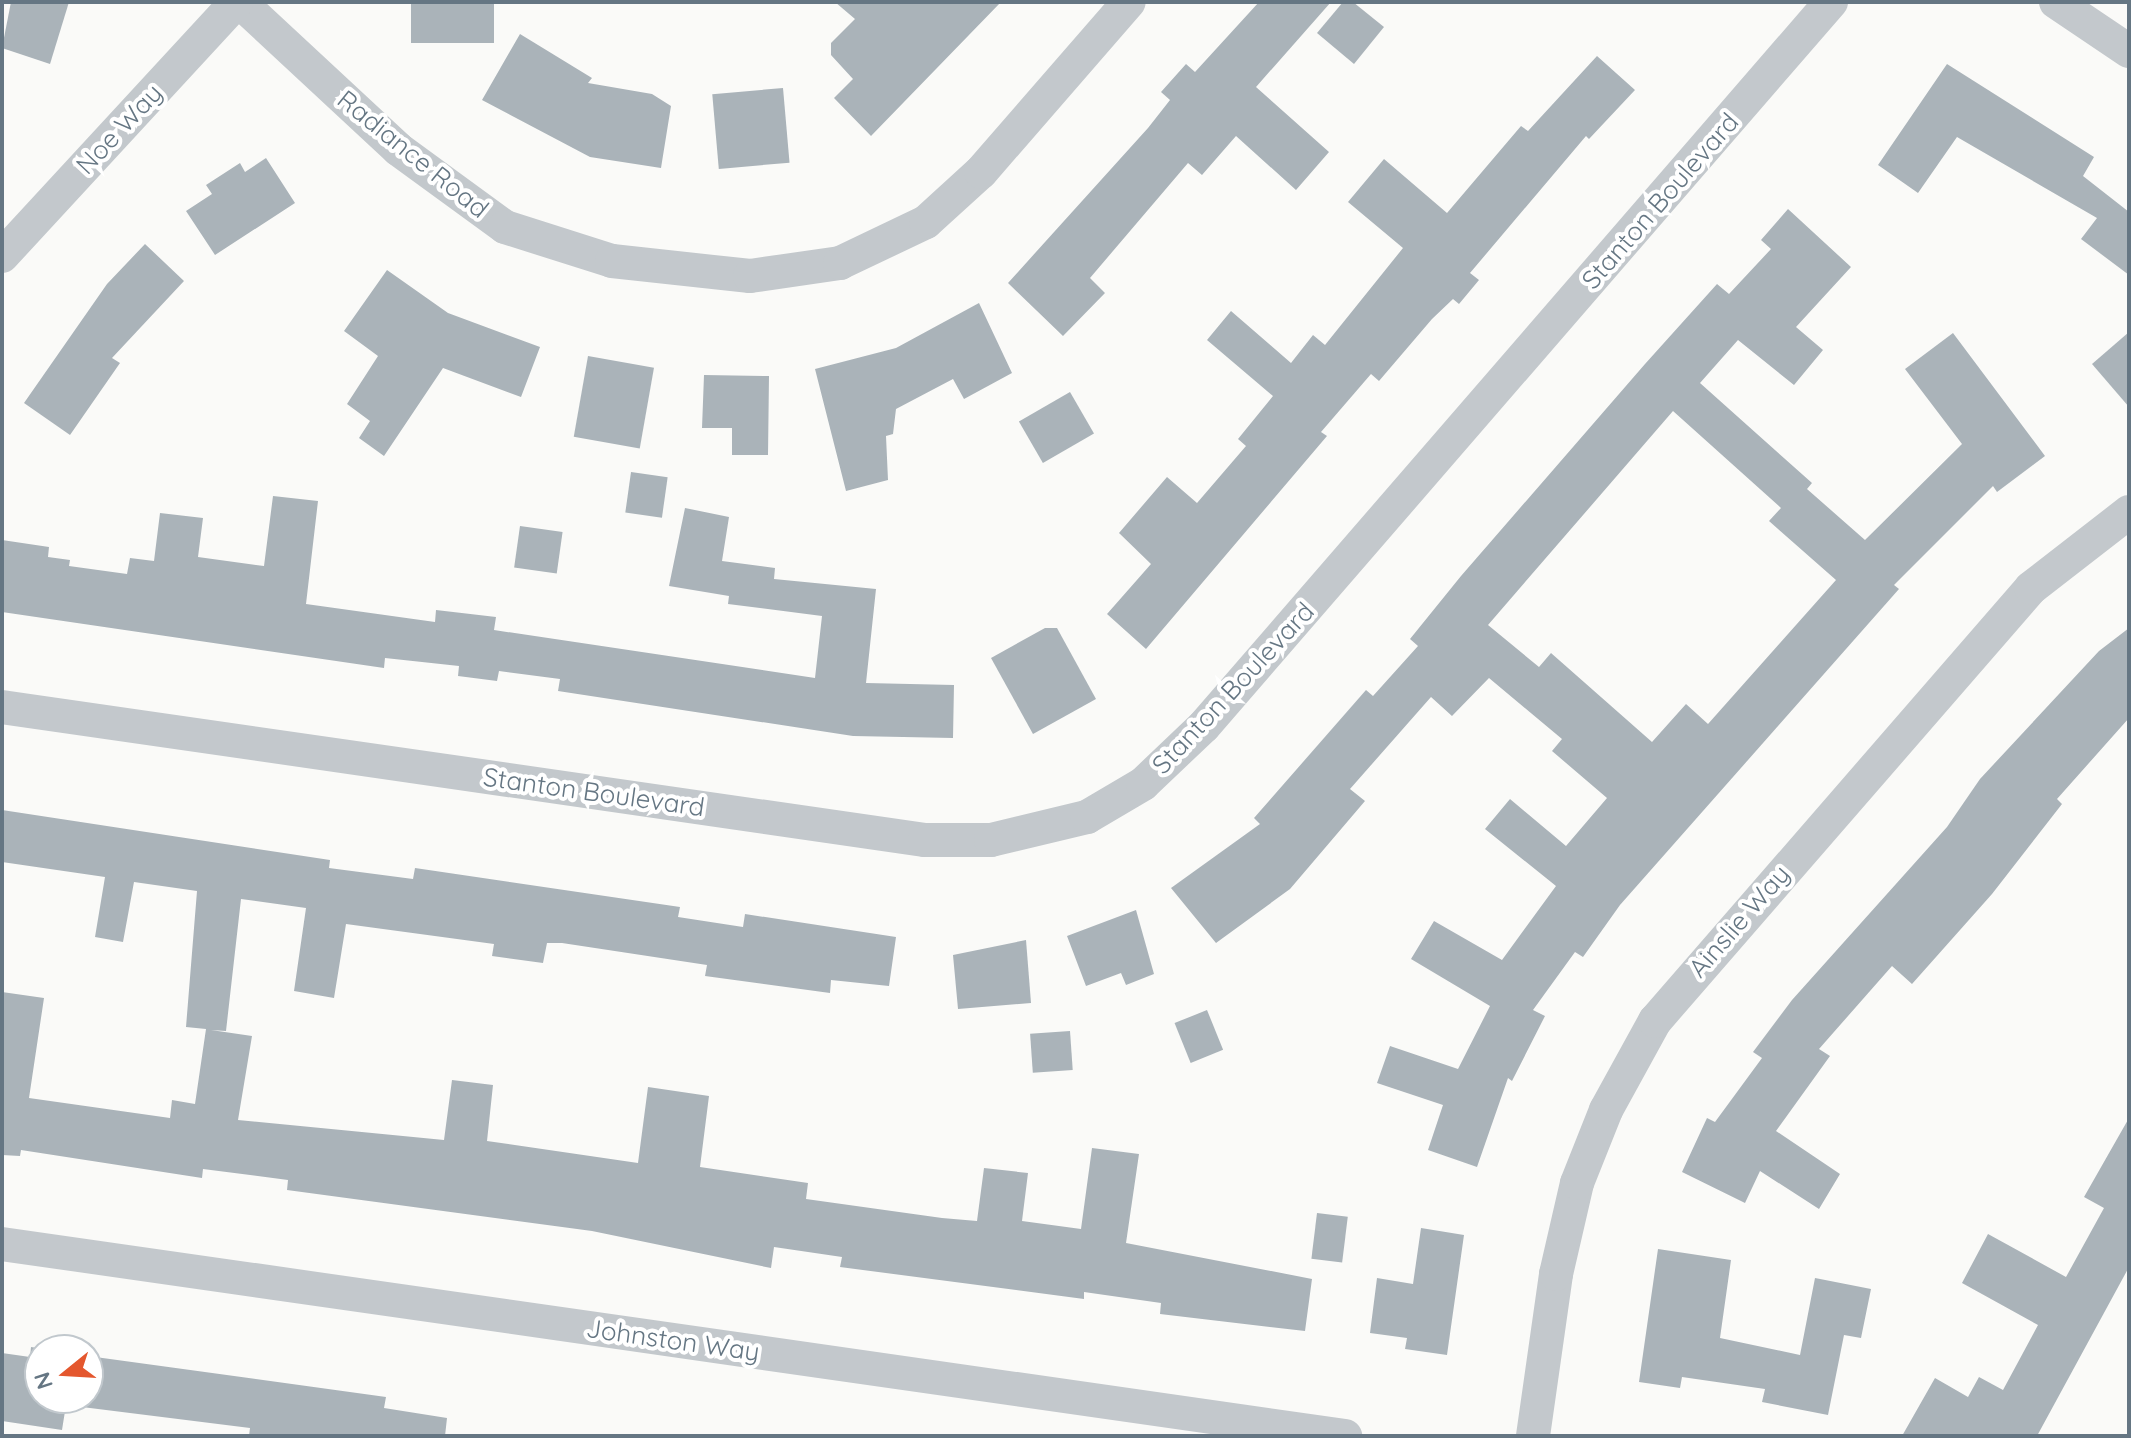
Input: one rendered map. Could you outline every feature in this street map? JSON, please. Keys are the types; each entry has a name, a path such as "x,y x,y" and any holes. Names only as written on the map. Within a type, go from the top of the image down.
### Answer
{"street":[{"name":"Radiance Road","path":"238,2 398,149 505,227 612,261 750,276 840,263 926,222 981,172 1129,2"},
{"name":"Noe Way","path":"2,256 238,2"},
{"name":"Stanton Boulevard","path":"2,707 925,840 991,840 1087,817 1143,784 1204,726 1831,2"},
{"path":"2056,2 2129,51"},
{"name":"Ainslie Way","path":"1533,1436 1556,1274 1577,1183 1606,1110 1655,1021 2031,588 2129,512"},
{"name":"Johnston Way","path":"2,1244 1345,1436"}],"building":[{"path":"11,2 69,2 50,64 2,48"},
{"path":"411,2 494,2 494,43 411,43"},
{"path":"835,2 1001,2 871,136 834,98 853,79 831,55 831,43 855,19"},
{"path":"1259,2 1331,2 1256,87 1329,152 1296,190 1236,136 1202,175 1188,163 1090,278 1105,293 1063,336 1008,283 1148,128 1170,100 1161,92 1186,64 1195,72"},
{"path":"1343,2 1353,2 1384,27 1354,64 1317,33"},
{"path":"520,34 592,78 588,83 652,94 671,106 661,168 590,157 482,100"},
{"path":"1597,56 1635,90 1589,139 1586,136 1470,273 1479,280 1459,304 1453,299 1432,319 1379,381 1371,374 1321,432 1327,436 1146,649 1107,614 1151,564 1119,533 1167,477 1197,503 1246,446 1238,439 1273,396 1207,340 1231,311 1291,363 1313,335 1325,345 1403,248 1348,202 1384,159 1447,213 1521,126 1528,131"},
{"path":"1947,64 2094,157 2083,176 2129,212 2129,275 2081,239 2097,218 1957,137 1918,193 1878,165"},
{"path":"783,88 790,163 719,169 712,94"},
{"path":"266,158 295,203 215,255 186,211 212,194 206,185 240,163 245,172"},
{"path":"1788,209 1851,267 1796,327 1823,350 1794,385 1738,340 1700,383 1812,483 1807,489 1865,540 1962,444 1905,369 1953,333 2045,456 1997,492 1993,486 1894,585 1899,589 1620,905 1583,957 1575,952 1533,1010 1545,1016 1512,1081 1508,1078 1477,1167 1428,1150 1443,1105 1377,1083 1390,1046 1458,1069 1490,1006 1411,959 1434,921 1502,960 1556,886 1485,829 1510,799 1566,846 1607,798 1552,751 1562,739 1489,678 1452,716 1431,697 1350,789 1365,801 1290,889 1216,943 1171,888 1260,824 1254,818 1366,690 1373,696 1418,646 1410,639 1645,364 1717,284 1729,294 1771,249 1761,240","holes":["1673,411 1781,508 1769,521 1836,580 1708,724 1686,704 1652,742 1551,653 1539,667 1488,625"]},
{"path":"145,244 184,281 112,358 120,363 70,435 24,403 107,284"},
{"path":"387,270 448,313 540,347 521,397 443,368 384,456 359,438 370,421 347,404 378,356 344,331"},
{"path":"979,303 1012,373 964,399 953,379 896,409 893,434 886,436 888,480 846,491 815,369 896,348"},
{"path":"2129,332 2129,407 2092,364"},
{"path":"588,356 654,368 640,448 574,437"},
{"path":"704,375 769,376 768,455 732,455 732,428 702,428"},
{"path":"1070,392 1094,434 1043,463 1019,422"},
{"path":"631,472 668,477 662,518 625,513"},
{"path":"273,496 318,501 306,604 435,622 436,610 496,617 494,630 815,678 822,616 728,604 729,596 669,586 685,508 729,517 722,561 775,568 774,579 876,589 866,683 954,685 953,738 853,736 558,691 560,679 499,671 497,681 458,676 459,666 385,658 384,668 2,612 2,540 49,547 48,557 70,560 69,566 127,574 130,558 154,561 160,513 203,518 198,557 264,566"},
{"path":"520,526 563,532 557,574 514,568"},
{"path":"1045,628 1057,628 1096,699 1033,734 991,658"},
{"path":"2129,628 2129,718 2057,799 2062,804 1992,894 1912,984 1892,966 1819,1049 1830,1056 1776,1131 1840,1174 1819,1209 1760,1171 1745,1203 1682,1172 1707,1118 1715,1122 1762,1058 1753,1052 1792,1000 1947,827 1980,779 2099,651"},
{"path":"2,810 330,860 329,868 413,879 415,868 680,907 678,917 743,927 745,914 896,937 889,986 831,980 830,993 705,976 707,965 562,943 547,943 543,963 492,956 494,944 346,924 334,998 294,991 306,908 241,899 226,1031 211,1030 252,1036 238,1120 444,1140 452,1080 493,1085 487,1141 638,1163 648,1087 709,1096 700,1167 808,1183 806,1199 942,1218 977,1221 984,1168 1028,1173 1022,1221 1081,1229 1092,1148 1139,1154 1126,1243 1312,1279 1305,1331 1160,1314 1161,1303 1084,1292 1084,1299 840,1267 842,1257 774,1247 771,1268 592,1231 287,1190 288,1180 203,1169 202,1178 21,1150 20,1156 2,1155 2,992 44,998 29,1098 170,1118 172,1100 195,1104 206,1029 186,1027 197,891 134,882 123,942 95,937 105,877 2,862"},
{"path":"1136,910 1154,974 1126,985 1121,973 1086,986 1067,936"},
{"path":"1026,940 1031,1003 958,1009 953,955"},
{"path":"1207,1010 1223,1050 1191,1063 1175,1023"},
{"path":"1070,1031 1073,1070 1033,1073 1030,1034"},
{"path":"2129,1118 2129,1267 2037,1436 1902,1436 1935,1378 1968,1397 1979,1377 2003,1390 2038,1325 1962,1283 1988,1234 2066,1277 2104,1208 2084,1197"},
{"path":"1317,1213 1348,1217 1342,1262 1311,1259"},
{"path":"1421,1228 1464,1235 1447,1355 1405,1349 1407,1338 1370,1333 1377,1278 1413,1284"},
{"path":"1658,1249 1731,1260 1720,1338 1800,1355 1815,1278 1871,1289 1861,1338 1844,1335 1828,1415 1762,1402 1765,1389 1682,1377 1680,1388 1639,1382"},
{"path":"2,1353 24,1356 24,1414 65,1414 62,1430 2,1421"},
{"path":"104,1358 386,1397 384,1408 447,1418 445,1436 249,1436 250,1428 104,1410"}]}
